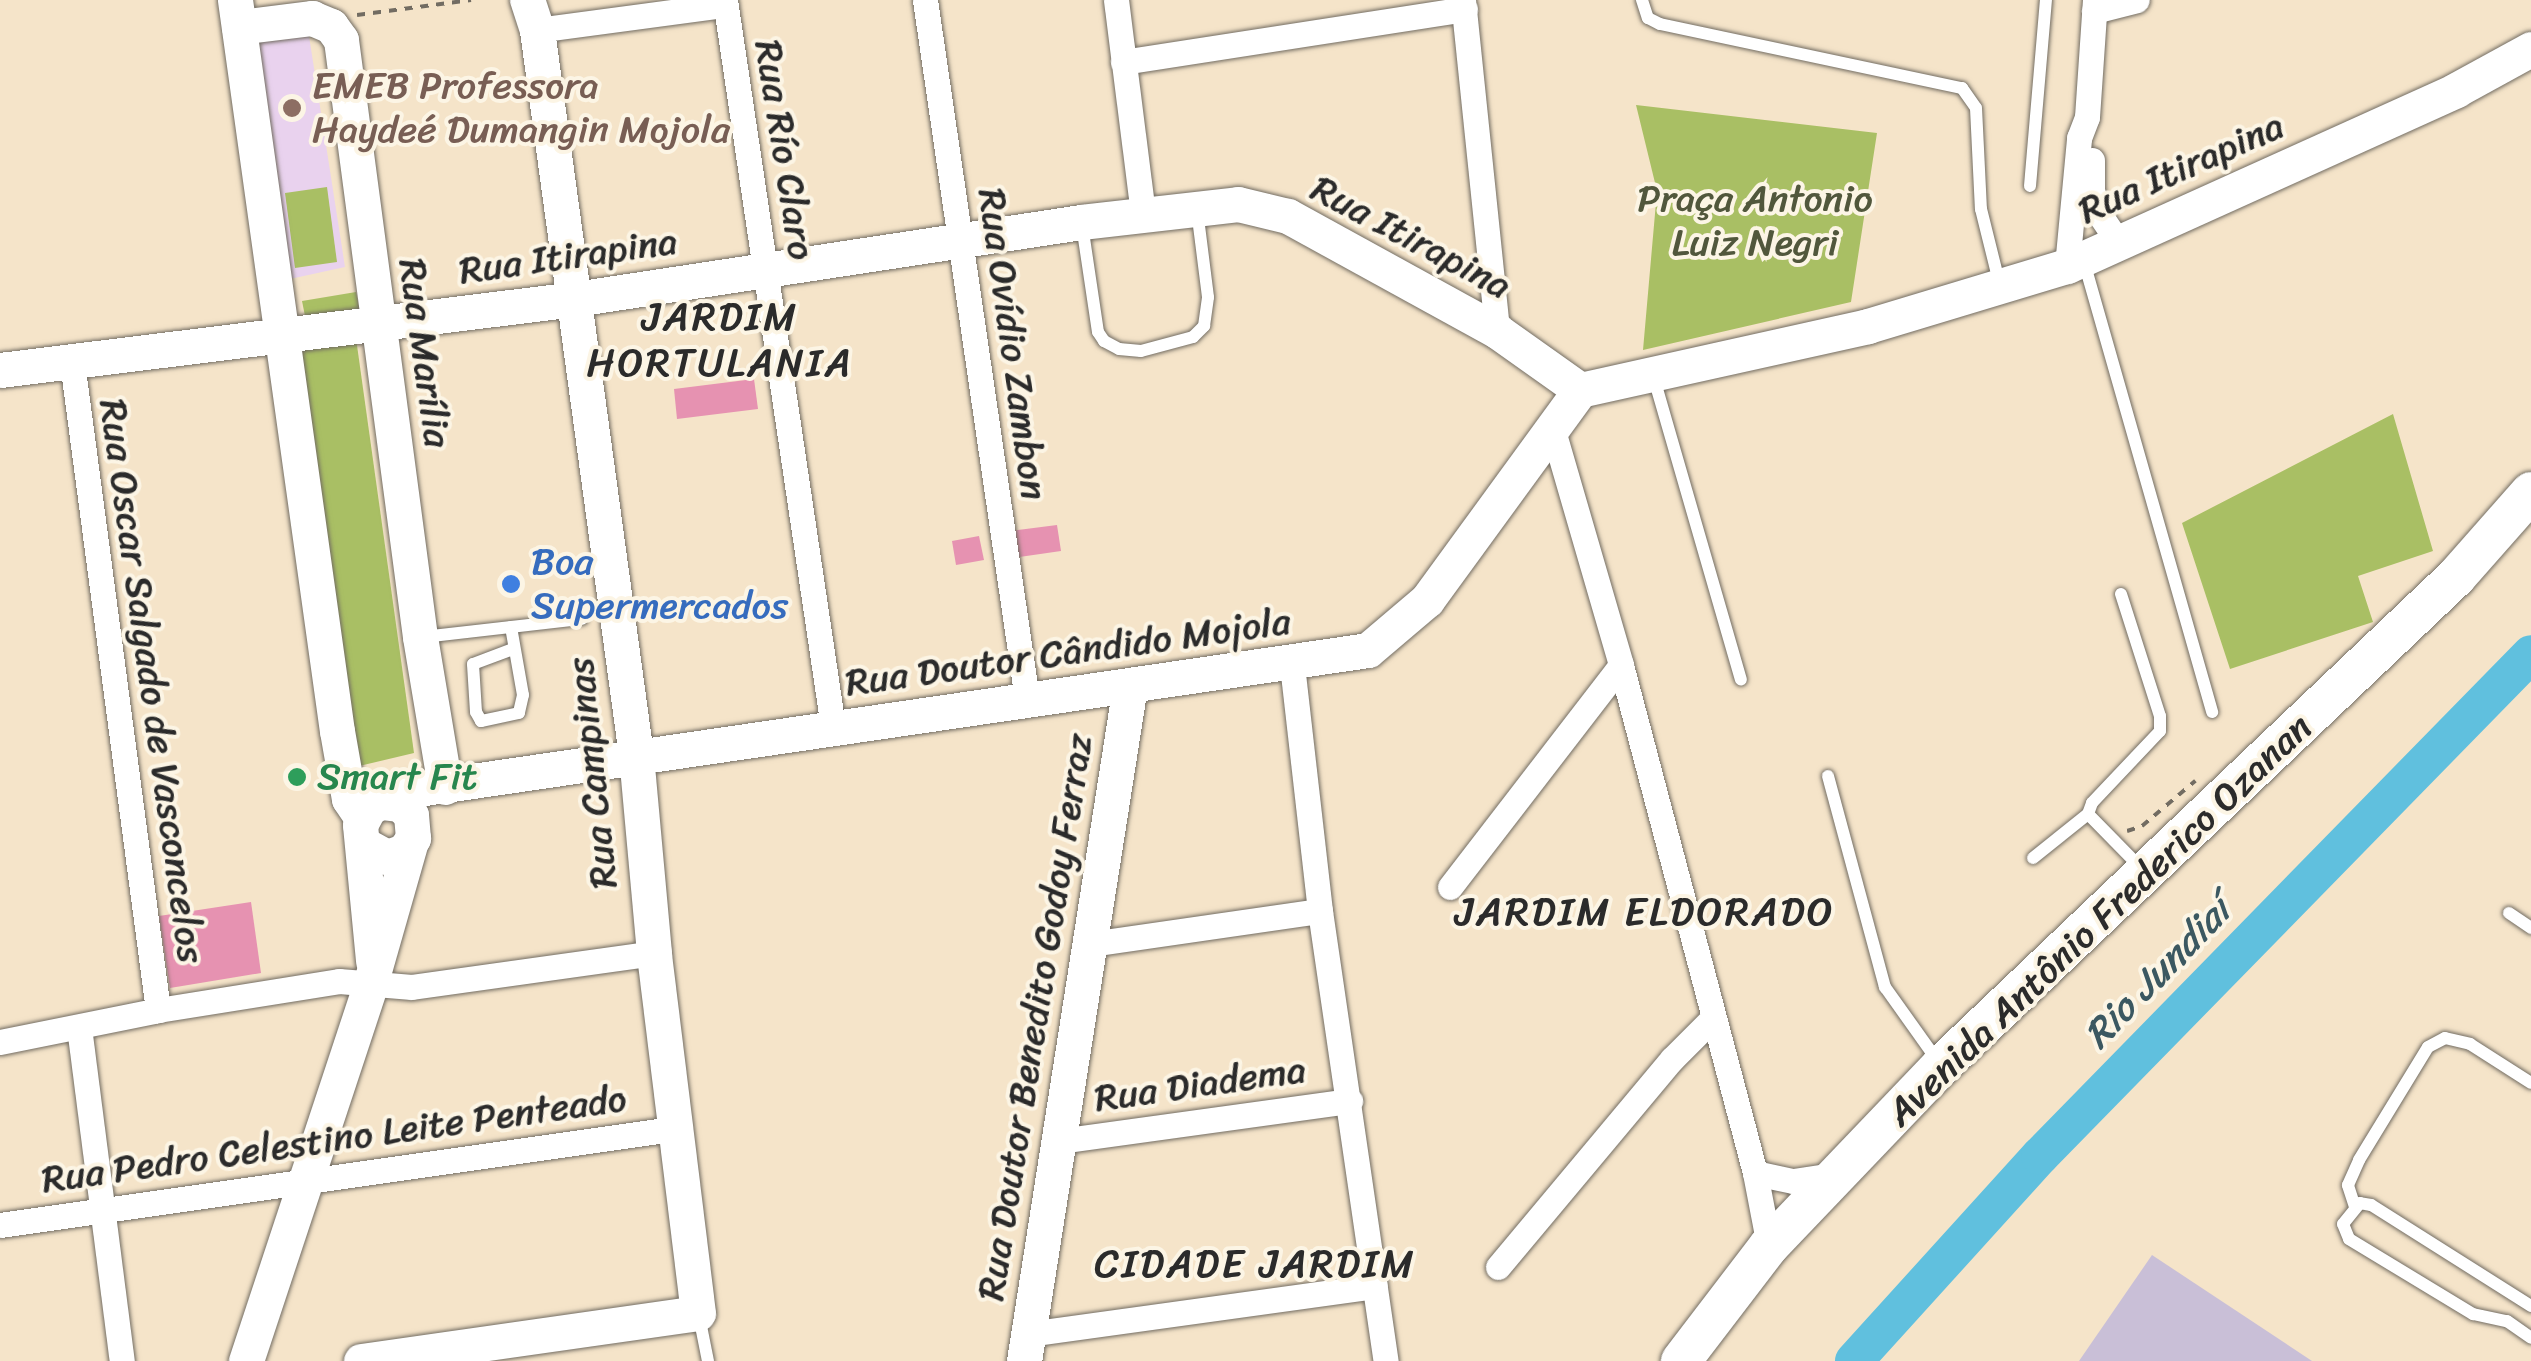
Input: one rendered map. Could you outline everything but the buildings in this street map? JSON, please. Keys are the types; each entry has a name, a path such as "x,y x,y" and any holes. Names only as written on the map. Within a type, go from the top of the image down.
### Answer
{"main road":[{"name":"Avenida Antônio Frederico Ozanan","path":"1681,1361 1769,1246 1942,1066 2456,576 2531,492"}],"street":[{"name":"Rua Ovídio Zambon","path":"925,0 1027,699"},
{"path":"1116,0 1143,215"},
{"path":"2075,262 2080,138 2086,117 2095,5 2137,0"},
{"path":"532,15 725,2"},
{"name":"Rua Río Claro","path":"725,2 833,726"},
{"path":"1123,62 1464,4 1498,331"},
{"path":"320,20 237,14 337,731 349,798 373,821 387,857 412,837 446,787"},
{"name":"Rua Campinas","path":"532,15 636,756 654,952 698,1313"},
{"name":"Rua Marília","path":"320,20 341,40 344,54 420,638 446,787"},
{"name":"Rua Itirapina","path":"0,370 575,300 961,244 1082,222 1238,204 1288,216 1498,331 1580,390 1868,326 2001,289 2119,243 2456,90 2531,48"},
{"path":"2086,117 2092,138 2092,190 2098,212 2119,243"},
{"name":"Rua Oscar Salgado de Vasconcelos","path":"72,362 158,1010"},
{"name":"Rua Doutor Cândido Mojola","path":"373,821 404,790 446,787 833,726 1292,665 1368,650 1411,617 1452,570 1580,390"},
{"path":"1552,428 1621,665 1755,1173 1769,1246"},
{"path":"1292,665 1320,911 1386,1361"},
{"path":"1450,887 1621,665"},
{"name":"Rua Doutor Benedito Godoy Ferraz","path":"1026,1348 1130,686"},
{"path":"246,1361 406,870 411,815 373,821"},
{"path":"372,976 362,862 373,821"},
{"path":"1090,944 1320,911"},
{"path":"0,1042 158,1010 372,976 412,987 654,952"},
{"path":"1498,1267 1672,1059 1712,1019"},
{"path":"79,1027 122,1361"},
{"name":"Rua Diadema","path":"1060,1141 1350,1101"},
{"name":"Rua Pedro Celestino Leite Penteado","path":"0,1224 306,1184 678,1128"},
{"path":"1755,1173 1793,1181 1840,1174"},
{"path":"1026,1348 1375,1286"},
{"path":"362,1361 698,1313"}],"lane":[{"path":"1642,0 1648,18 1660,24 1962,88 1976,108 1981,209 2001,289"},
{"path":"2030,186 2046,0"},
{"path":"1082,222 1098,332 1119,348 1141,351 1194,337 1204,326 1208,297 1196,206"},
{"path":"2075,262 2212,712"},
{"path":"1652,372 1741,680"},
{"path":"2033,858 2088,814 2092,803 2160,731 2160,716 2121,594"},
{"path":"420,638 582,619"},
{"path":"511,627 523,695 519,713 481,721 476,712 473,664 513,649"},
{"path":"1828,776 1885,987 1942,1066"},
{"path":"2088,814 2144,870"},
{"path":"2509,914 2531,928"},
{"path":"2355,1207 2348,1185 2358,1160 2428,1046 2445,1038 2470,1044 2531,1083"},
{"path":"2531,1306 2371,1205 2355,1207 2343,1224 2348,1239 2472,1314 2507,1322 2531,1338"},
{"name":"Rua Campinas","path":"698,1313 708,1361"}],"path":[{"path":"320,20 472,0"}],"shaded area":[{"name":"EMEB Professora Haydeé Dumangin Mojola","path":"287,30 309,36 345,267 290,279 254,49 261,36"},
{"path":"2152,1255 2312,1361 2079,1361"}],"green space":[{"name":"Praça Antonio Luiz Negri","path":"1636,105 1877,133 1851,302 1643,350 1657,191"},
{"path":"327,187 337,262 295,268 285,193"},
{"path":"356,292 360,310 306,321 302,301"},
{"path":"355,331 414,753 355,767 297,345"},
{"path":"2393,414 2433,551 2358,576 2373,622 2230,669 2182,523"}],"waterway":[{"name":"Rio Jundiaí","path":"1854,1361 2040,1156 2531,654"}],"place":[{"name":"EMEB Professora Haydeé Dumangin Mojola","path":"292,108"},
{"name":"Boa Supermercados","path":"511,584"},
{"name":"Smart Fit","path":"297,777"}],"district":[{"name":"JARDIM HORTULANIA","path":"720,340"},
{"name":"JARDIM ELDORADO","path":"1645,912"},
{"name":"CIDADE JARDIM","path":"1255,1264"}]}
